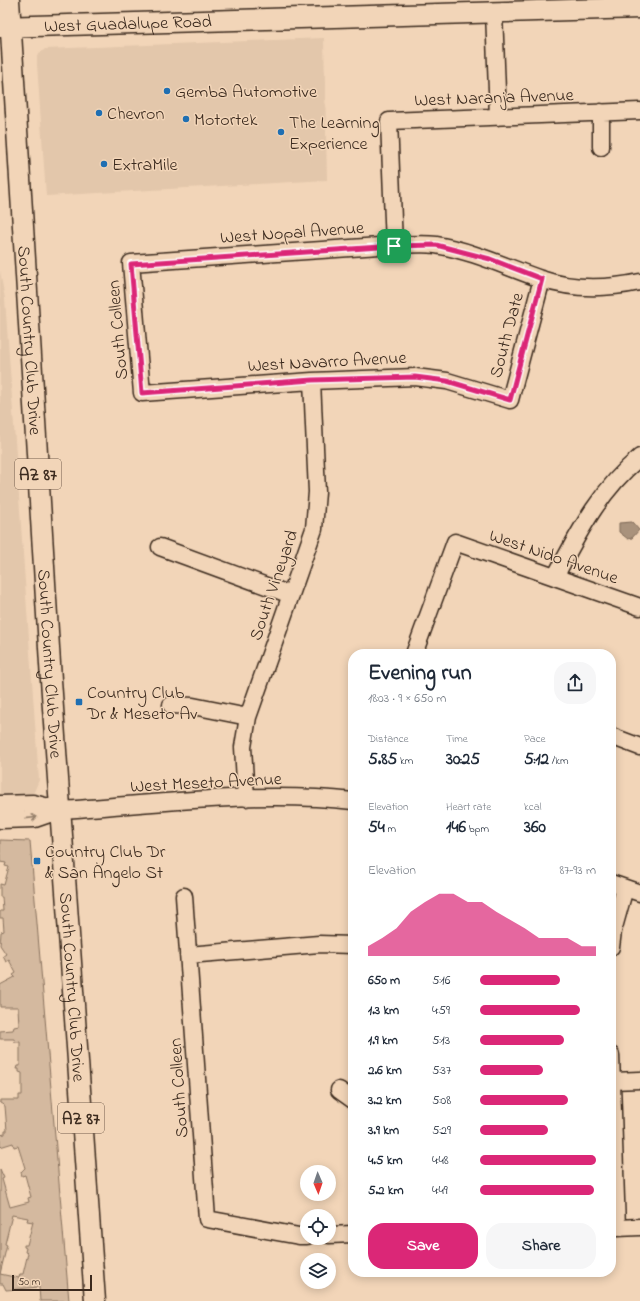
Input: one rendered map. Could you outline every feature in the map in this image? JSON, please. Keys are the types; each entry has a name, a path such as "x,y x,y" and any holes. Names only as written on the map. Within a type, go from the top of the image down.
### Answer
{"main road":[{"name":"AZ 87","path":"6,27 10,0"},
{"name":"West Guadalupe Road","path":"6,27 640,8"},
{"name":"South Country Club Drive","path":"6,27 61,810 68,943 95,1301"}],"street":[{"path":"494,12 498,117"},
{"name":"West Naranja Avenue","path":"394,246 390,121 640,111"},
{"path":"601,112 601,147"},
{"name":"West Nopal Avenue","path":"131,264 394,246 436,245 490,259 542,279 580,287 615,287 640,282"},
{"name":"South Colleen","path":"131,264 142,393"},
{"name":"South Date","path":"510,400 542,279"},
{"name":"West Navarro Avenue","path":"142,393 312,380 415,377 447,381 510,400"},
{"name":"South Vineyard","path":"246,798 243,747 248,717 314,529 317,492 312,380"},
{"path":"554,576 589,513 625,470 640,457"},
{"name":"West Nido Avenue","path":"416,649 455,542 640,607"},
{"path":"160,547 291,595"},
{"path":"171,706 193,706 248,717"},
{"path":"616,738 640,747"},
{"name":"West Meseto Avenue","path":"61,810 246,798 316,797 348,800"},
{"path":"0,804 33,803 61,810"},
{"path":"0,820 34,819 61,810"},
{"path":"616,920 625,888"},
{"name":"South Colleen","path":"184,896 207,1219 300,1236"},
{"path":"188,955 319,944 348,945"},
{"path":"616,1081 640,1080"},
{"path":"339,1090 348,1096"},
{"path":"616,1199 617,1228 640,1227"},
{"path":"336,1235 348,1234"}],"shaded area":[{"path":"324,38 327,180 46,196 37,64 37,56 45,49"},
{"path":"0,271 5,299 39,780 34,792 28,795 0,796"},
{"path":"632,522 639,530 632,538 628,539 619,532 619,523"},
{"path":"0,840 30,841 69,1301 40,1301 39,1287 6,1290 3,1284 0,1284 0,1274 0,1169 4,1178 2,1179 10,1207 29,1202 28,1198 31,1197 25,1175 22,1176 21,1172 25,1168 18,1146 14,1147 13,1143 0,1147 0,1135 5,1134 5,1131 7,1131 5,1106 0,1103 0,1100 19,1100 19,1095 22,1095 22,1073 19,1072 19,1069 16,1069 17,1066 20,1066 20,1042 15,1042 14,1039 0,1039 0,1031 13,1030 14,1027 19,1026 18,1007 0,1007 0,985 15,977 13,975 16,973 9,960 6,962 3,956 6,954 0,945 1,932 4,931 3,918 0,918 0,911 3,911 2,897 0,897 0,884 4,885 9,867 5,866 6,863 0,862","holes":["12,1215 28,1218 27,1221 33,1222 27,1245 24,1245 26,1248 25,1252 28,1253 23,1274 20,1274 19,1278 0,1274 7,1245 5,1244"]}],"place":[{"name":"Gemba Automotive","path":"167,91"},
{"name":"Chevron","path":"99,113"},
{"name":"Motortek","path":"186,119"},
{"name":"The Learning Experience","path":"281,132"},
{"name":"ExtraMile","path":"104,164"},
{"name":"Country Club Dr & Meseto Av","path":"79,702"},
{"name":"Country Club Dr & San Angelo St","path":"37,861"}],"route":[{"path":"436,245 490,259 542,279 510,400 447,381 415,377 312,380 142,393 131,264 394,246 436,245"}]}
